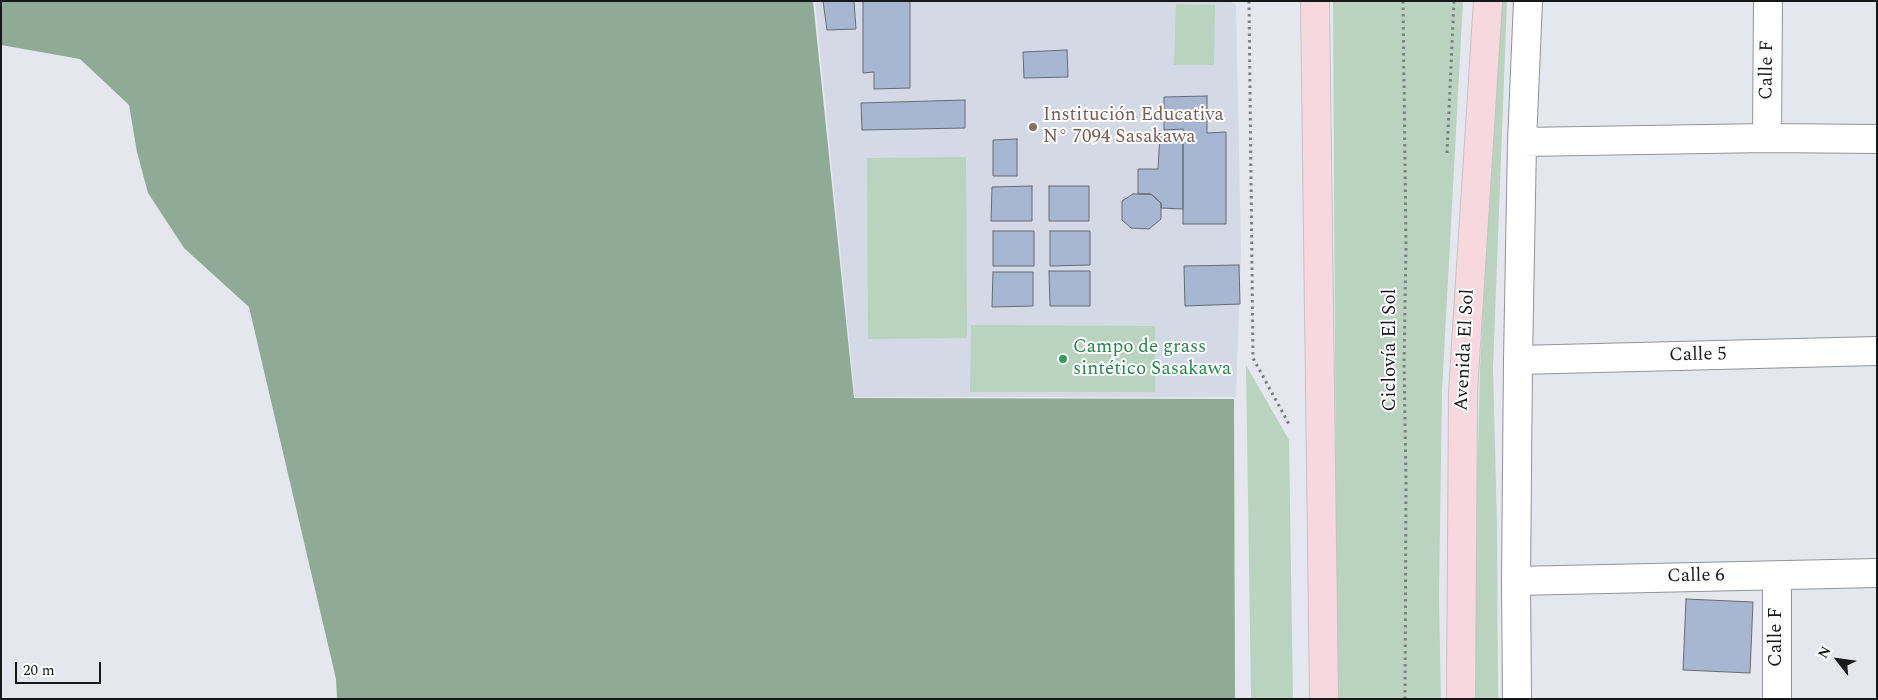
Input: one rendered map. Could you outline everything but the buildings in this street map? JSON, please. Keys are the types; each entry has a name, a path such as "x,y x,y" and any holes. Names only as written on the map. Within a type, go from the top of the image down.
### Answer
{"main road":[{"path":"1315,1 1324,699"},
{"name":"Avenida El Sol","path":"1461,699 1463,392 1488,1"}],"street":[{"path":"1516,699 1518,360 1522,142 1528,1"},
{"name":"Calle F","path":"1767,138 1768,1"},
{"path":"1522,142 1877,138"},
{"name":"Calle 5","path":"1518,360 1877,351"},
{"name":"Calle 6","path":"1516,581 1877,573"},
{"name":"Calle F","path":"1777,576 1777,699"}],"path":[{"path":"1248,1 1253,358 1291,428"},
{"name":"Ciclovía El Sol","path":"1403,1 1406,246 1404,363 1406,482 1405,699"}],"shaded area":[{"name":"Institución Educativa N° 7094 Sasakawa","path":"815,1 1228,1 1236,5 1241,250 1236,397 855,397"}],"green space":[{"path":"1,1 813,1 854,398 1234,399 1235,699 337,699 336,679 249,307 184,248 148,193 137,152 129,105 80,59 1,45"},
{"path":"1333,1 1463,1 1442,391 1439,597 1441,699 1337,699"},
{"path":"1499,1 1507,1 1493,368 1497,524 1498,699 1474,699 1480,370"},
{"path":"1176,4 1215,5 1214,65 1174,65"},
{"path":"966,157 967,338 868,339 867,158"},
{"name":"Campo de grass sintético Sasakawa","path":"971,325 1155,326 1155,392 970,392"},
{"path":"1246,365 1289,440 1293,699 1251,699"}],"place":[{"name":"Institución Educativa N° 7094 Sasakawa","path":"1033,127"},
{"name":"Campo de grass sintético Sasakawa","path":"1063,359"}]}
